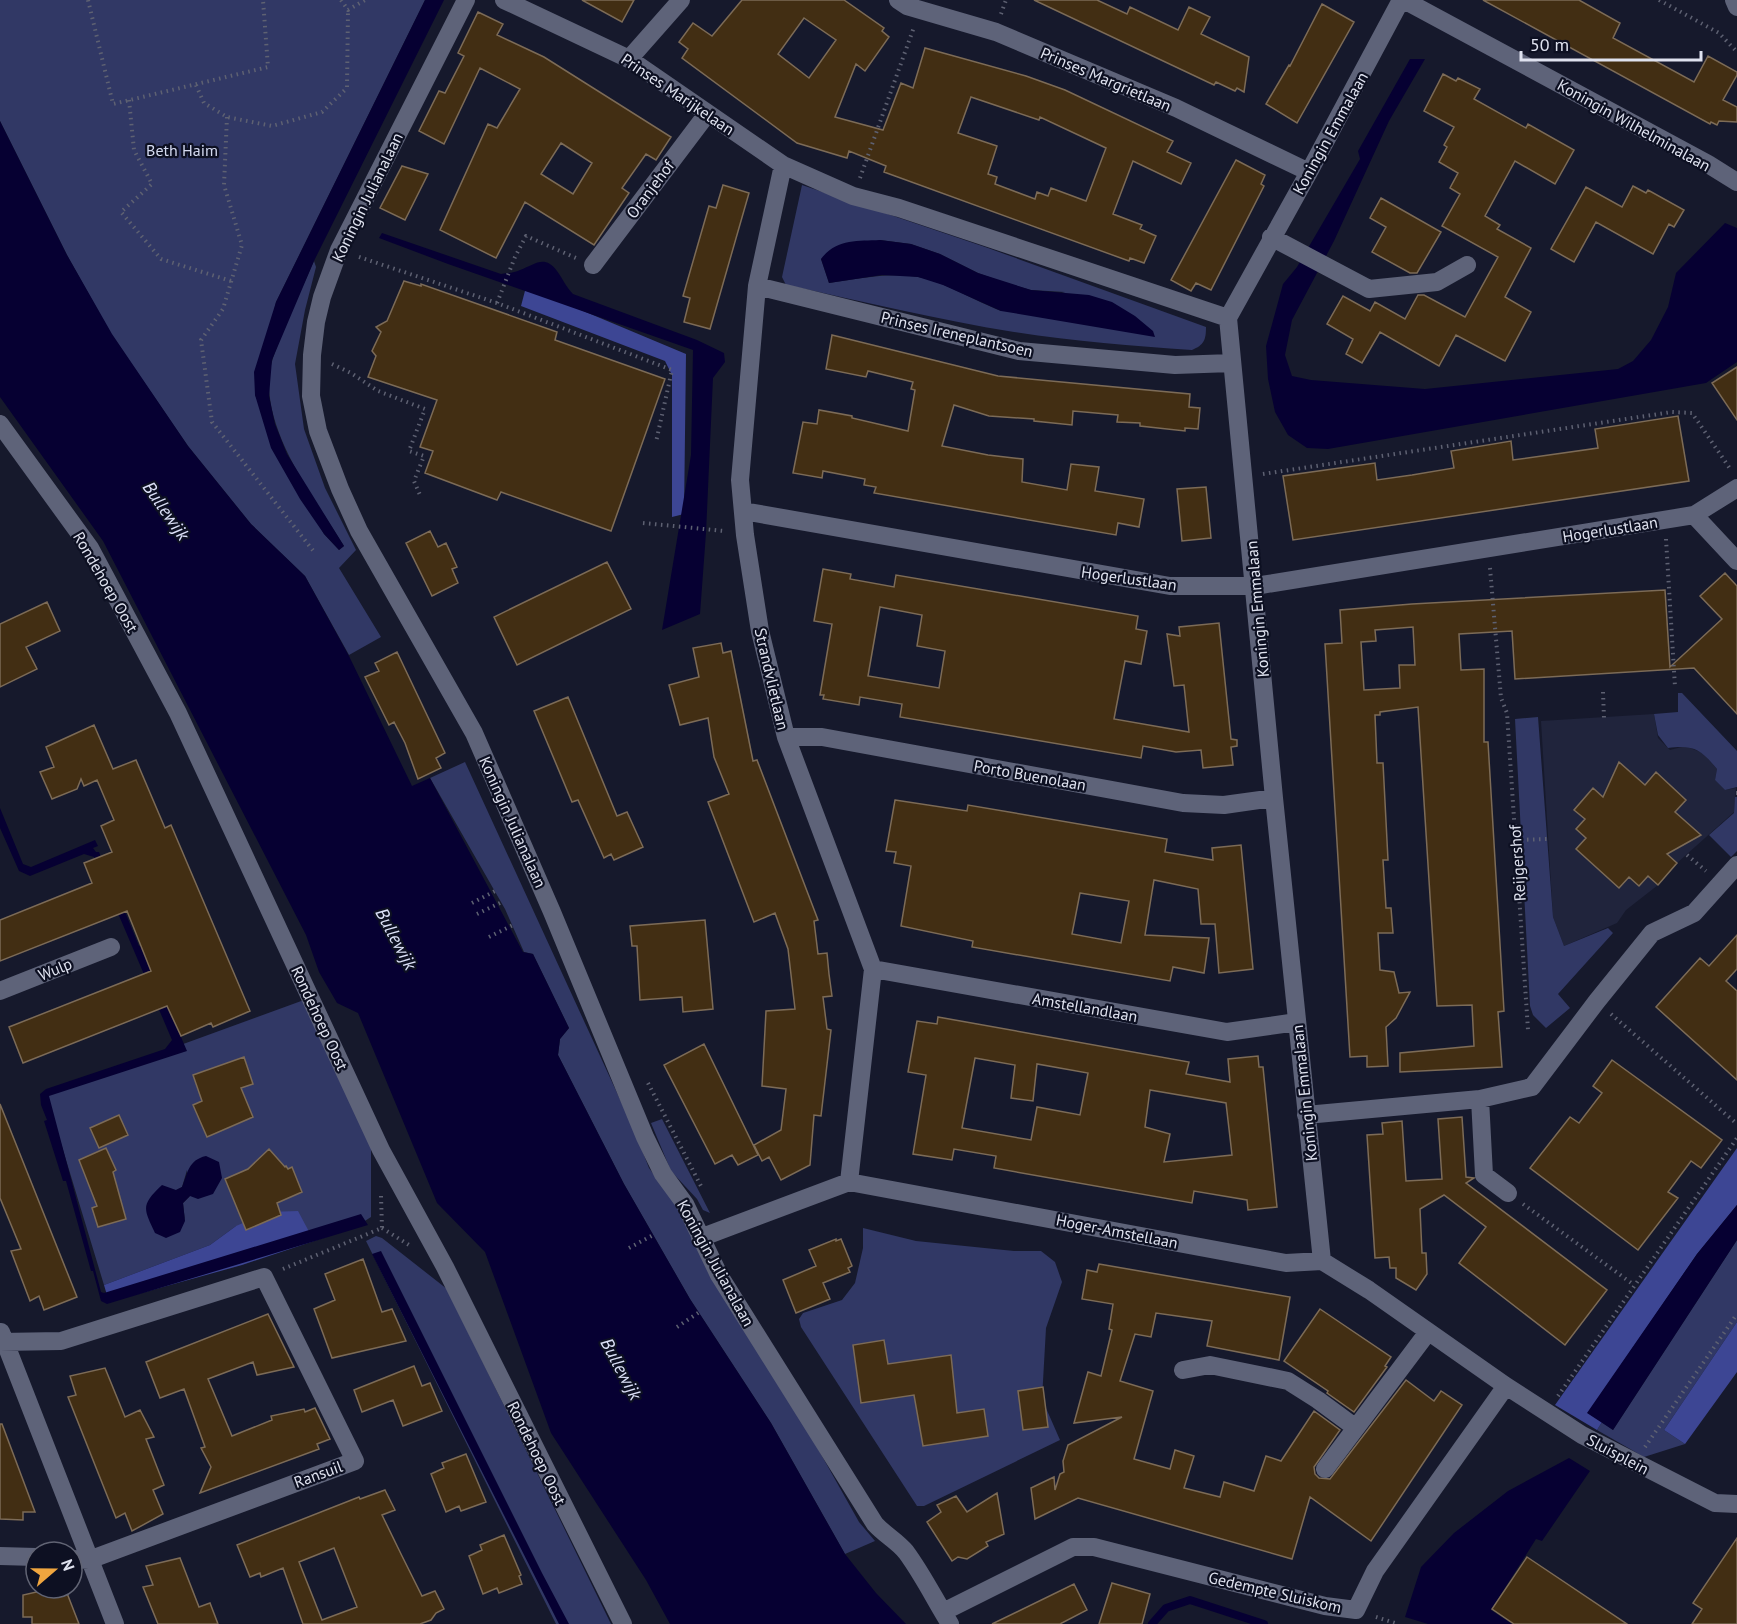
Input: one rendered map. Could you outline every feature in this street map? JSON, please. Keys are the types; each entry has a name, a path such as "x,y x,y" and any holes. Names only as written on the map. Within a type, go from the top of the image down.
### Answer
{"street":[{"name":"Koningin Julianalaan","path":"466,0 339,250 322,297 312,355 311,396 318,431 359,531 474,733 548,902 645,1137 663,1174 685,1204 719,1275 870,1516 885,1535 897,1542 905,1551 929,1586 946,1618"},
{"name":"Prinses Marijkelaan","path":"504,0 629,59 783,165"},
{"path":"629,59 681,0"},
{"name":"Prinses Margrietlaan","path":"898,0 907,6 996,32 1176,108 1310,172"},
{"name":"Koningin Emmalaan","path":"1322,1261 1274,798 1228,318 1403,0"},
{"name":"Koningin Wilhelminalaan","path":"1403,0 1708,164 1737,182"},
{"path":"1734,0 1737,7"},
{"name":"Oranjehof","path":"593,265 707,114"},
{"path":"783,165 853,196 899,208 1228,318"},
{"name":"Strandvlietlaan","path":"783,165 757,286 740,480 760,631 786,737 873,969 849,1182"},
{"path":"1271,237 1369,289 1437,282 1467,265"},
{"name":"Prinses Ireneplantsoen","path":"757,286 1019,351 1175,365 1232,363"},
{"name":"Rondehoep Oost","path":"0,424 90,548 178,713 381,1150 445,1267 623,1624"},
{"name":"Hogerlustlaan","path":"743,511 1161,585 1255,586 1694,515 1737,488"},
{"path":"1694,515 1737,561"},
{"name":"Porto Buenolaan","path":"786,737 822,737 1183,803 1224,805 1274,798"},
{"path":"1306,1115 1480,1099 1532,1087 1652,933 1694,913 1737,865"},
{"name":"Wulp","path":"0,991 111,947"},
{"name":"Amstellandlaan","path":"873,969 1227,1032 1297,1022"},
{"path":"1480,1099 1484,1175 1508,1193"},
{"path":"700,1238 849,1182"},
{"name":"Hoger-Amstellaan","path":"849,1182 1286,1263 1322,1261"},
{"path":"1322,1261 1369,1290 1506,1386"},
{"path":"74,1540 2,1338 61,1341 264,1277"},
{"name":"Ransuil","path":"84,1558 355,1461 264,1277"},
{"path":"1325,1469 1428,1332"},
{"path":"1183,1370 1210,1365 1288,1381 1356,1428"},
{"name":"Gedempte Sluiskom","path":"946,1618 1073,1547 1094,1547 1325,1606 1356,1610 1375,1571 1506,1386"},
{"name":"Sluisplein","path":"1506,1386 1581,1435 1715,1503 1737,1504"},
{"path":"0,1556 24,1557"},
{"path":"84,1565 115,1624"}],"path":[{"path":"88,0 113,104 268,68 263,0"},
{"path":"196,84 204,103 226,117 272,126 322,112 346,88 348,10 341,0"},
{"path":"348,10 365,0"},
{"path":"1659,0 1719,33 1737,52"},
{"path":"853,196 920,10"},
{"path":"129,100 134,150 152,184 121,212 161,260 231,281"},
{"path":"226,117 224,185 242,245 223,309 201,340 213,422 315,553"},
{"path":"497,303 515,256 526,236 593,265"},
{"path":"339,250 497,303 672,370 656,442"},
{"path":"312,355 351,373 378,391 425,409 409,451 424,456 414,481 420,495"},
{"path":"1244,477 1672,412 1692,413 1737,478"},
{"path":"1665,520 1675,687"},
{"path":"643,522 714,530"},
{"name":"Reijgershof","path":"1488,548 1501,699 1507,712 1528,1030"},
{"path":"1603,692 1605,717"},
{"path":"1515,840 1548,839"},
{"path":"472,903 496,890"},
{"path":"477,915 502,902"},
{"path":"489,937 514,924"},
{"path":"1597,1001 1737,1124"},
{"path":"1547,1412 1737,1138"},
{"path":"1508,1193 1634,1286"},
{"path":"264,1277 382,1228"},
{"path":"629,1248 655,1234"},
{"path":"677,1327 701,1311"},
{"path":"1635,1462 1737,1314"}],"shaded area":[{"path":"526,287 686,354 684,514 672,517 672,375 665,361 521,306"},
{"path":"1654,714 1658,738 1670,750 1685,746 1703,753 1717,769 1715,780 1725,790 1736,788 1734,812 1677,863 1658,885 1626,910 1617,923 1564,946 1553,917 1541,721"},
{"path":"1737,1148 1737,1205 1697,1254 1588,1413 1602,1422 1597,1430 1555,1405"},
{"path":"298,1211 314,1241 242,1265 109,1302 104,1285 210,1245 236,1226 269,1212"},
{"path":"1737,1322 1737,1372 1685,1444 1664,1430"}],"green space":[{"name":"Beth Haim","path":"0,0 425,0 276,302 255,395 324,534 339,550 344,546 289,456 271,406 269,382 273,358 314,261 316,267 295,364 304,429 325,488 356,550 339,568 381,637 349,655 305,576 251,524 188,446 111,334 67,255 0,121"},
{"path":"802,185 988,248 1206,327 1206,335 1204,342 1192,350 1103,343 1014,332 786,285 782,277","holes":["880,240 911,244 940,254 978,273 1003,282 1031,290 1065,292 1001,311 949,287 918,277 885,276 829,283 821,259"]},
{"path":"1678,693 1682,693 1737,751 1737,787 1725,790 1715,780 1717,769 1706,757 1690,748 1668,748 1658,735 1654,714 1678,712"},
{"path":"1538,717 1553,917 1564,946 1608,928 1613,933 1558,994 1570,1008 1546,1028 1533,1015 1530,1006 1515,719"},
{"path":"465,762 635,1132 649,1168 678,1208 859,1522 875,1541 845,1554 771,1423 690,1299 624,1184 558,1055 560,1039 569,1028 533,954 524,952 505,909 430,778"},
{"path":"1735,797 1737,797 1737,851 1731,857 1709,835 1734,813"},
{"path":"304,1000 371,1135 371,1217 354,1228 314,1241 236,1226 210,1245 104,1285 46,1094","holes":["187,1170 190,1196 183,1203 185,1221 176,1190 182,1187"]},
{"path":"662,1119 710,1213 703,1210 697,1199 671,1171 651,1123"},
{"path":"863,1228 916,1241 1014,1251 1041,1251 1055,1262 1062,1282 1046,1328 1042,1399 1060,1440 924,1506 917,1506 801,1327 799,1319 803,1313 842,1300 855,1283 863,1248"},
{"path":"376,1236 382,1238 447,1289 611,1624 556,1624 366,1241"},
{"path":"1737,1240 1737,1322 1664,1430 1685,1444 1644,1457 1597,1430 1602,1422 1613,1430"}],"water":[{"path":"425,0 444,0 314,261 272,360 269,396 275,424 287,454 344,546 339,550 324,534 300,499 271,448 255,395 254,372 276,302"},
{"path":"1410,59 1425,59 1389,121 1334,241 1292,320 1285,355 1292,376 1311,380 1425,389 1618,369 1633,361 1651,340 1668,307 1676,273 1725,223 1737,228 1737,362 1706,383 1328,449 1307,448 1288,435 1275,412 1268,379 1266,346 1283,284 1297,267 1360,159 1358,151"},
{"name":"Bullewijk","path":"0,121 67,255 112,334 188,446 251,524 305,576 349,656 412,786 430,778 523,952 533,954 569,1028 560,1039 558,1055 624,1184 690,1299 771,1423 845,1554 876,1593 906,1624 670,1624 646,1580 551,1433 485,1252 437,1203 358,1013 337,1003 319,972 306,935 103,541 0,397"},
{"path":"382,233 501,274 515,272 539,262 548,263 557,271 573,294 697,340 724,353 725,362 713,378 700,614 662,630 691,455 693,350 379,238"},
{"path":"880,240 911,244 940,254 978,273 1031,290 1089,295 1112,302 1135,316 1153,331 1155,337 1001,311 943,285 918,277 882,275 829,283 821,259 827,252 848,242"},
{"path":"0,808 23,864 31,867 95,840 98,846 93,848 99,852 107,868 139,946 142,946 187,1051 49,1096 101,1292 104,1293 361,1214 368,1225 107,1304 101,1301 66,1181 63,1181 44,1121 47,1120 41,1105 40,1094 46,1089 165,1049 172,1040 94,857 84,854 30,876 19,871 0,828"},
{"path":"206,1156 219,1162 222,1178 213,1194 198,1199 190,1196 183,1203 185,1221 180,1232 166,1238 155,1233 146,1212 150,1197 162,1185 176,1190 182,1187 192,1164"},
{"path":"1737,1205 1737,1240 1613,1430 1587,1413 1697,1254"},
{"path":"381,1251 569,1624 559,1624 372,1254"},
{"path":"1569,1458 1590,1471 1542,1541 1536,1539 1491,1610 1512,1624 1428,1624 1405,1617 1421,1567 1454,1533 1508,1491"}],"building":[{"path":"582,0 634,0 622,22"},
{"path":"742,0 844,0 884,28 882,31 889,37 865,71 856,64 835,117 883,130 901,83 913,88 925,48 1026,76 1065,90 1173,141 1167,152 1191,163 1181,184 1133,161 1113,214 1142,225 1140,229 1156,236 1144,263 1130,258 1129,261 884,172 886,166 849,151 847,158 797,143 682,58 688,49 679,42 693,23 712,36","holes":["804,18 836,40 809,78 778,54","971,97 1039,120 1040,117 1106,148 1086,201 1051,188 1048,196 1037,192 1035,199 995,184 997,177 988,174 997,146 958,133"]},
{"path":"1034,0 1097,0 1127,14 1130,7 1178,30 1189,7 1210,17 1201,34 1249,57 1244,92 1237,88 1235,91 1216,82 1214,85"},
{"path":"1483,0 1579,0 1620,23 1613,38 1694,82 1708,56 1737,72 1723,100 1737,107 1737,122 1719,121 1717,125 1711,122 1710,124"},
{"path":"1322,4 1354,22 1297,123 1266,104 1290,66"},
{"path":"478,12 503,24 497,35 544,57 671,137 656,160 646,154 622,188 629,193 594,245 525,202 496,258 440,230 488,124 497,128 520,89 480,68 444,144 419,131 439,91 445,93 464,56 458,53","holes":["561,143 592,163 573,194 541,174"]},
{"path":"1443,74 1456,81 1458,78 1480,89 1474,99 1526,128 1528,124 1574,150 1555,184 1515,161 1485,216 1500,225 1497,229 1531,248 1505,297 1531,312 1505,361 1456,335 1439,366 1380,332 1362,363 1346,354 1353,339 1327,324 1343,296 1370,311 1375,302 1405,319 1418,295 1424,295 1465,317 1498,257 1442,226 1460,194 1450,188 1458,173 1439,162 1447,147 1444,145 1454,127 1424,111"},
{"path":"1236,160 1265,175 1261,184 1264,186 1211,290 1196,283 1191,291 1171,280"},
{"path":"402,166 428,174 405,220 380,208"},
{"path":"723,185 749,193 710,329 684,322 690,298 683,296 709,206 716,208"},
{"path":"1633,186 1646,193 1648,190 1684,210 1674,227 1669,224 1653,254 1596,222 1574,262 1551,249 1586,187 1622,207"},
{"path":"1381,198 1441,232 1417,273 1410,273 1372,252 1386,227 1370,218"},
{"path":"404,281 421,286 421,284 557,332 555,340 665,379 611,531 501,492 497,500 425,473 433,451 420,447 437,400 368,377 376,356 372,351 381,332 376,327 387,321"},
{"path":"832,335 998,376 1190,394 1189,407 1200,408 1198,429 1185,428 1185,431 1140,426 1140,423 1117,422 1118,415 1073,411 1072,425 1034,421 1034,419 989,416 954,405 942,446 1023,459 1022,482 1067,490 1071,464 1099,467 1095,491 1144,499 1139,527 1118,523 1116,535 874,493 876,487 864,485 865,479 823,471 822,478 793,473 803,422 817,424 819,410 908,431 915,390 911,389 913,382 868,371 866,377 826,369"},
{"path":"1737,367 1737,420 1712,383"},
{"path":"1678,416 1689,481 1293,540 1283,476 1375,463 1377,480 1412,475 1454,468 1451,451 1511,441 1513,460 1598,448 1595,429"},
{"path":"1206,487 1211,538 1182,541 1177,489"},
{"path":"430,531 438,547 446,543 457,567 452,569 458,583 432,596 406,543"},
{"path":"607,562 631,609 517,665 494,617"},
{"path":"823,569 851,574 850,579 894,587 896,575 1138,616 1136,629 1147,631 1141,664 1125,661 1114,719 1189,732 1184,685 1174,686 1167,634 1180,636 1179,627 1219,623 1231,739 1237,740 1237,746 1231,747 1233,765 1203,768 1201,750 1176,752 1143,746 1141,758 900,717 902,704 860,697 859,705 823,699 824,695 820,695 832,624 814,621","holes":["880,607 922,615 917,646 945,651 939,688 868,676"]},
{"path":"1725,573 1737,586 1737,714 1694,668 1515,679 1512,631 1459,634 1461,670 1484,669 1484,742 1488,742 1504,1011 1498,1012 1502,1067 1400,1072 1400,1053 1474,1046 1472,1005 1437,1006 1418,707 1380,712 1380,715 1375,715 1377,763 1383,763 1388,860 1383,860 1386,908 1391,908 1393,933 1378,933 1380,970 1394,972 1399,993 1410,992 1396,1018 1386,1027 1388,1066 1367,1067 1367,1056 1350,1057 1325,644 1342,643 1340,610 1665,590 1670,667 1722,619 1700,596","holes":["1413,627 1415,665 1399,665 1400,688 1364,690 1361,642 1376,641 1375,630"]},
{"path":"47,602 60,631 26,647 37,669 0,687 0,624"},
{"path":"721,643 723,653 731,651 753,761 757,760 818,920 814,921 818,954 827,953 832,996 823,997 827,1029 831,1030 821,1116 814,1115 810,1165 781,1180 769,1157 762,1161 754,1145 781,1130 786,1089 762,1086 766,1011 795,1009 788,949 775,913 754,922 708,802 729,794 714,757 708,718 680,725 669,685 699,677 693,648"},
{"path":"397,652 445,753 436,758 441,768 418,779 405,743 394,722 389,725 365,677 379,671 375,663"},
{"path":"568,697 617,816 627,812 643,847 614,860 611,854 604,858 578,800 572,802 534,711"},
{"path":"94,725 113,769 136,760 165,828 171,825 250,1011 213,1027 211,1023 181,1036 167,1006 23,1063 9,1027 151,971 127,911 0,961 0,920 92,883 84,863 112,852 101,826 114,820 97,780 84,786 81,779 77,789 52,799 40,772 54,767 46,747"},
{"path":"1619,762 1645,785 1656,772 1686,800 1675,812 1701,835 1667,854 1677,863 1658,885 1648,876 1639,886 1629,877 1619,888 1576,849 1586,838 1576,829 1585,819 1574,810 1593,788 1603,797"},
{"path":"895,800 967,811 968,805 1167,839 1165,852 1213,860 1212,848 1241,845 1253,969 1219,973 1215,924 1201,924 1198,889 1154,880 1145,935 1209,938 1204,973 1173,967 1170,981 972,947 973,941 901,926 911,866 894,863 896,852 886,851","holes":["1080,893 1129,901 1121,943 1072,934"]},
{"path":"705,920 713,1009 683,1012 682,997 640,1000 637,946 632,946 630,926"},
{"path":"1737,935 1737,969 1726,981 1737,991 1737,1080 1656,1007 1700,958 1709,966"},
{"path":"938,1017 1189,1062 1186,1074 1230,1082 1228,1059 1258,1056 1259,1067 1263,1067 1277,1207 1248,1210 1247,1200 1194,1191 1192,1203 994,1168 996,1156 954,1149 952,1160 913,1154 926,1075 908,1072 917,1021 937,1024","holes":["975,1058 1015,1065 1011,1098 1033,1101 1037,1064 1088,1073 1080,1115 1037,1107 1031,1140 962,1128","1150,1090 1226,1103 1232,1155 1164,1162 1170,1134 1145,1127"]},
{"path":"704,1044 758,1155 738,1165 732,1155 715,1164 664,1065"},
{"path":"244,1057 253,1084 241,1088 253,1117 207,1137 193,1105 202,1101 193,1075"},
{"path":"1612,1060 1722,1140 1701,1168 1691,1161 1668,1192 1678,1198 1638,1250 1530,1168 1570,1117 1579,1123 1602,1093 1593,1086"},
{"path":"0,1104 77,1297 44,1310 39,1296 30,1301 11,1251 21,1249 0,1198"},
{"path":"119,1115 128,1135 99,1148 90,1128"},
{"path":"1462,1117 1466,1177 1474,1178 1466,1183 1607,1290 1565,1345 1459,1263 1486,1227 1444,1195 1420,1209 1422,1253 1426,1253 1427,1274 1416,1290 1396,1278 1396,1268 1390,1268 1389,1257 1375,1258 1367,1135 1383,1134 1382,1123 1402,1121 1406,1181 1442,1179 1438,1119"},
{"path":"106,1148 116,1170 113,1172 126,1219 98,1227 92,1208 97,1206 79,1160"},
{"path":"269,1149 285,1167 288,1169 292,1167 302,1192 277,1203 281,1215 246,1230 225,1179 248,1169"},
{"path":"836,1239 836,1241 841,1239 852,1266 848,1268 850,1272 823,1283 830,1299 796,1313 783,1280 816,1266 809,1250"},
{"path":"363,1259 382,1312 392,1309 406,1341 332,1358 314,1309 335,1300 325,1274"},
{"path":"1099,1264 1290,1297 1279,1360 1207,1346 1212,1321 1156,1313 1151,1337 1135,1334 1120,1381 1153,1391 1134,1459 1170,1469 1175,1450 1194,1456 1184,1488 1220,1497 1224,1482 1254,1491 1266,1456 1281,1461 1314,1411 1340,1430 1314,1467 1315,1474 1319,1478 1330,1479 1406,1380 1434,1401 1441,1391 1462,1405 1371,1541 1310,1497 1292,1559 1078,1498 1035,1519 1031,1488 1054,1477 1055,1490 1060,1474 1064,1472 1063,1461 1068,1445 1122,1417 1074,1423 1088,1372 1101,1376 1112,1330 1109,1329 1113,1304 1082,1299 1087,1270 1097,1272"},
{"path":"1320,1309 1391,1357 1385,1366 1387,1367 1354,1412 1284,1361"},
{"path":"268,1314 294,1367 257,1375 253,1362 208,1379 232,1436 272,1420 271,1416 304,1409 305,1412 315,1408 330,1439 317,1444 319,1449 200,1493 211,1467 201,1448 205,1447 184,1389 160,1398 146,1362"},
{"path":"884,1340 888,1364 951,1355 957,1413 984,1409 988,1436 923,1446 914,1395 861,1403 853,1345"},
{"path":"414,1366 422,1386 430,1383 442,1411 403,1426 393,1400 362,1412 354,1390"},
{"path":"105,1368 125,1417 140,1410 154,1437 146,1439 164,1485 153,1490 163,1514 132,1531 125,1513 116,1518 68,1397 76,1395 70,1376"},
{"path":"1043,1387 1048,1427 1023,1430 1018,1391"},
{"path":"0,1424 2,1424 35,1512 23,1512 23,1520 0,1519"},
{"path":"466,1454 486,1502 461,1511 459,1506 446,1512 431,1474 444,1468 442,1463"},
{"path":"385,1490 395,1510 382,1515 402,1556 422,1596 435,1591 444,1609 436,1613 431,1620 420,1624 303,1624 283,1568 261,1577 260,1573 250,1577 237,1545 359,1497 360,1499","holes":["334,1548 357,1607 322,1620 299,1562"]},
{"path":"997,1493 1004,1534 986,1542 988,1546 967,1559 958,1557 952,1561 927,1522 941,1512 937,1505 956,1496 967,1512"},
{"path":"504,1535 521,1575 519,1576 522,1584 499,1593 497,1588 483,1594 469,1556 482,1550 480,1545"},
{"path":"1737,1538 1737,1624 1692,1624 1702,1609 1693,1603"},
{"path":"1527,1557 1627,1624 1514,1624 1492,1609"},
{"path":"180,1558 199,1607 210,1603 218,1624 158,1624 143,1587 153,1585 146,1566"},
{"path":"1112,1583 1150,1594 1142,1624 1099,1624"},
{"path":"1074,1584 1087,1610 1060,1624 992,1624"},
{"path":"23,1595 24,1600 70,1600 79,1624 32,1624 32,1617 23,1617"}],"waterway":[{"path":"1152,1624 1166,1608 1190,1600 1264,1624"}]}
